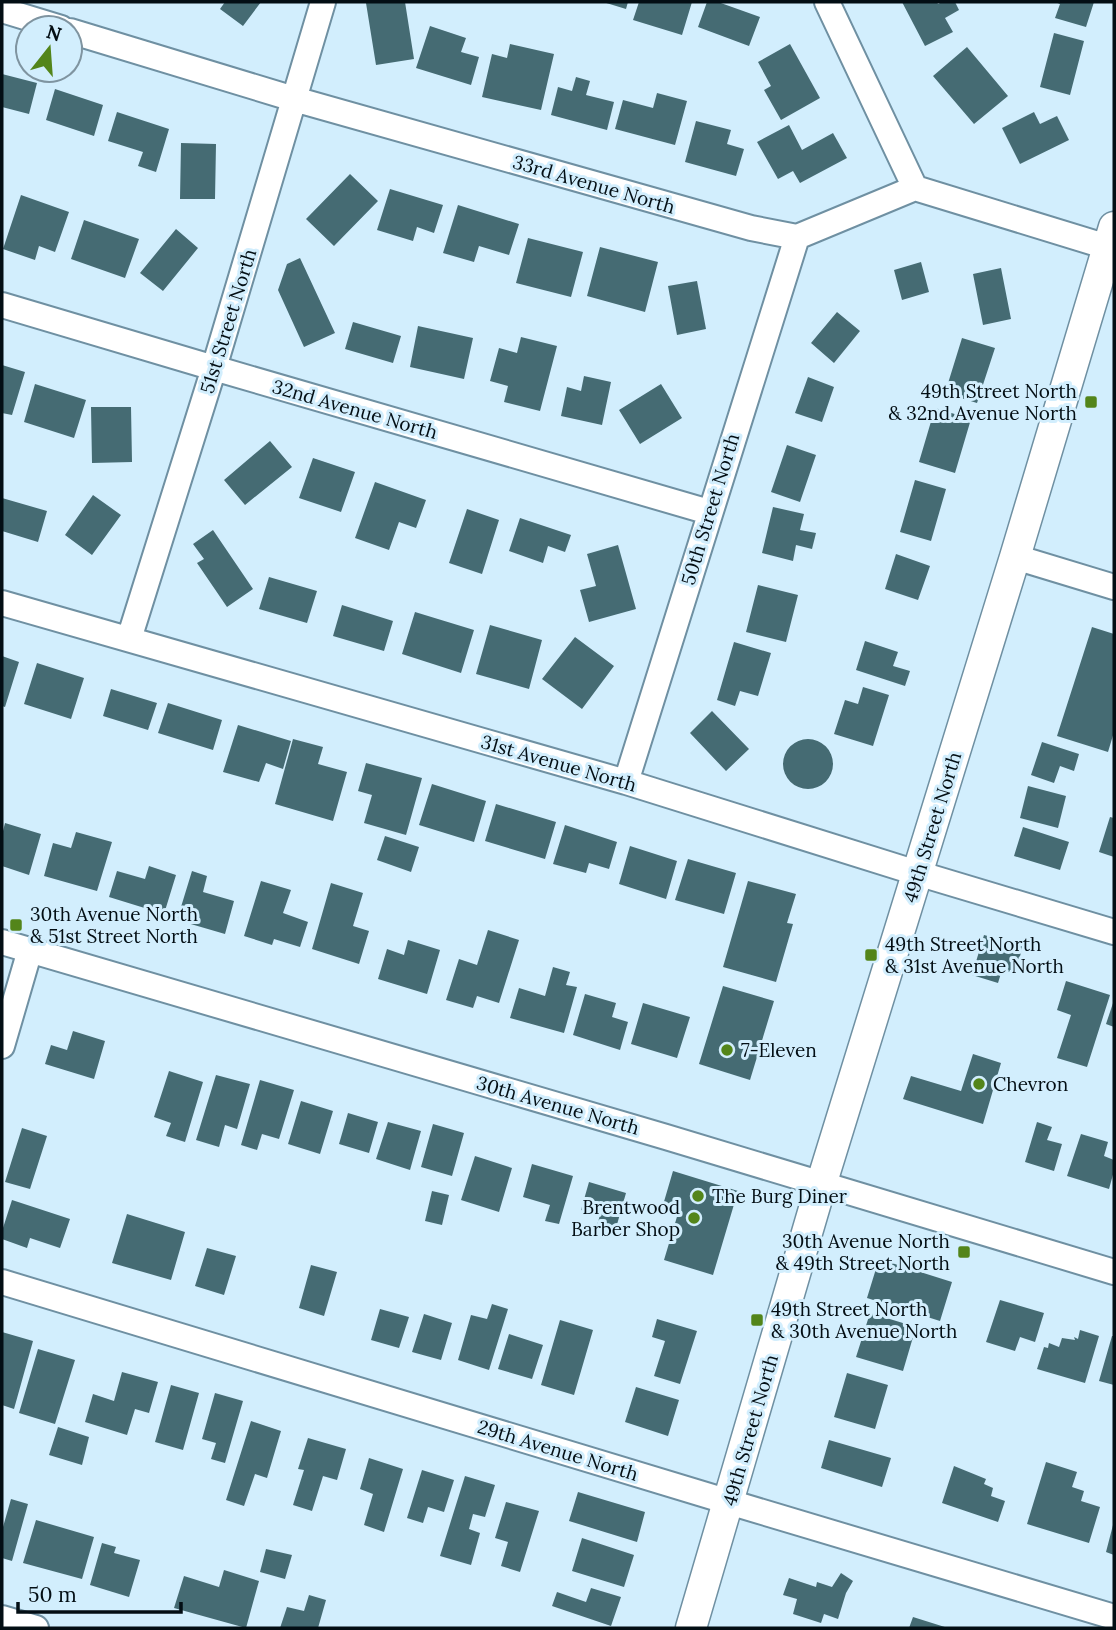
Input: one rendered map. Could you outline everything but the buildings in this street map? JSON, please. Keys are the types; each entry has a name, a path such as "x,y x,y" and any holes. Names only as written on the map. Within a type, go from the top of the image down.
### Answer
{"main road":[{"name":"49th Street North","path":"691,1628 821,1185 1112,241"}],"street":[{"name":"51st Street North","path":"129,639 214,368 323,2"},
{"path":"827,2 915,188"},
{"name":"33rd Avenue North","path":"84,35 294,99 751,228 797,237"},
{"path":"797,237 915,188 1112,241"},
{"name":"50th Street North","path":"626,782 797,237"},
{"name":"32nd Avenue North","path":"2,305 709,512"},
{"path":"1015,557 1114,587"},
{"name":"31st Avenue North","path":"2,603 626,782 1114,932"},
{"name":"30th Avenue North","path":"2,942 1114,1272"},
{"path":"2,1046 30,950"},
{"name":"29th Avenue North","path":"2,1282 1114,1617"},
{"path":"2,1618 36,1628"}],"place":[{"name":"49th Street North & 32nd Avenue North","path":"1091,402"},
{"name":"30th Avenue North & 51st Street North","path":"16,925"},
{"name":"49th Street North & 31st Avenue North","path":"871,955"},
{"name":"7-Eleven","path":"727,1050"},
{"name":"Chevron","path":"979,1084"},
{"name":"The Burg Diner","path":"698,1196"},
{"name":"Brentwood Barber Shop","path":"694,1218"},
{"name":"30th Avenue North & 49th Street North","path":"964,1252"},
{"name":"49th Street North & 30th Avenue North","path":"757,1320"}]}
